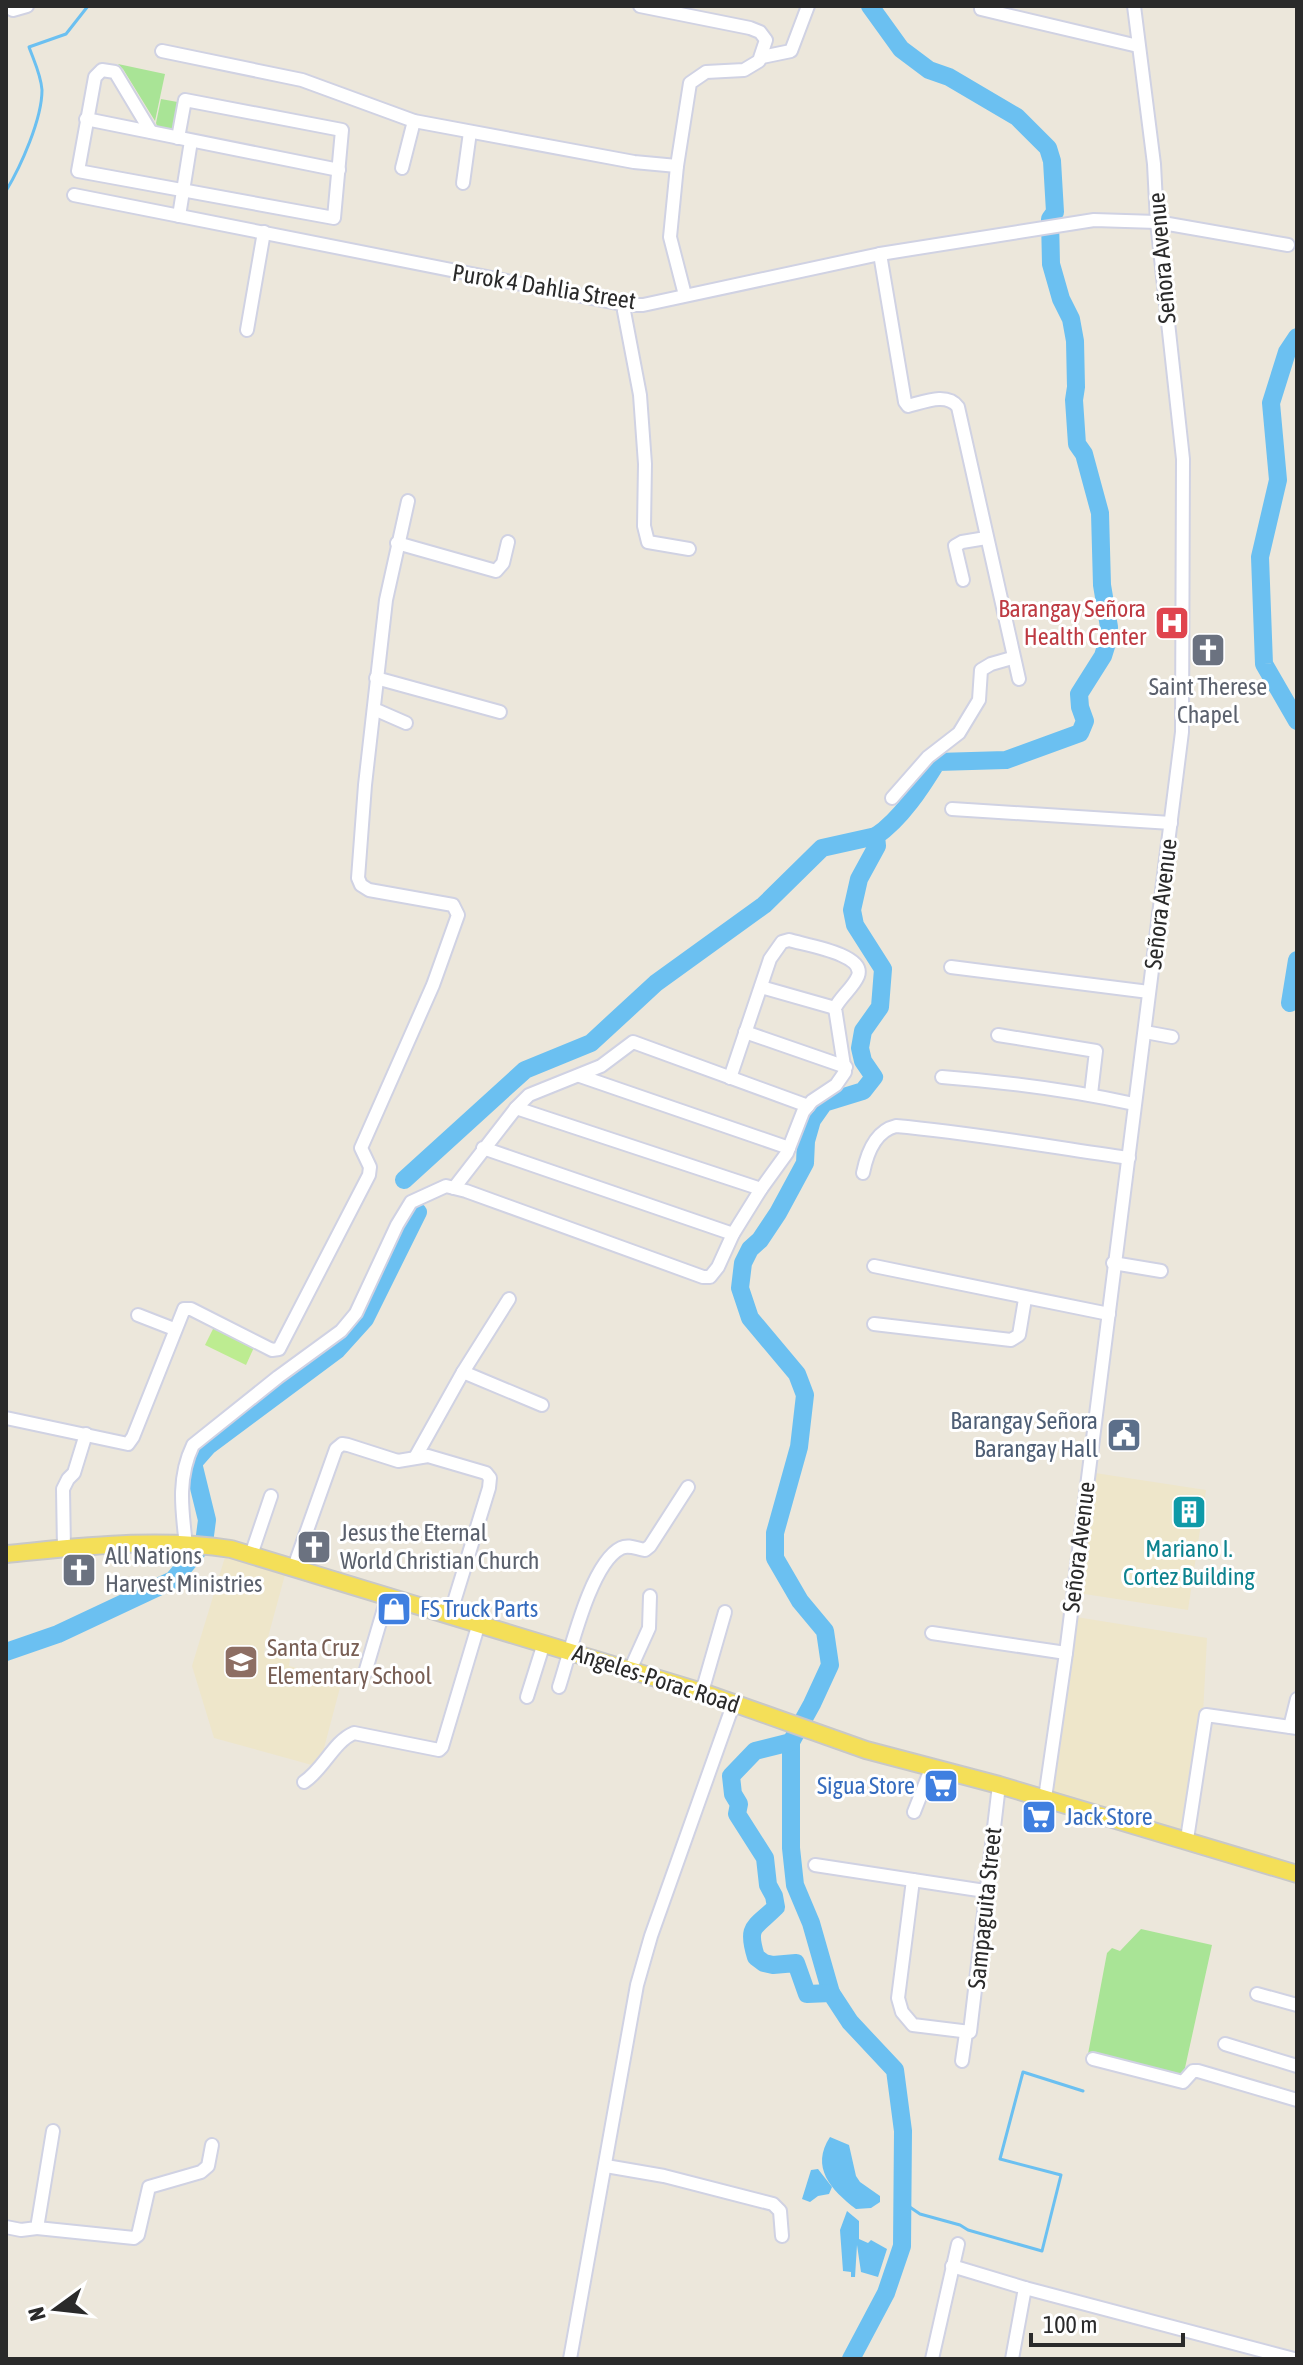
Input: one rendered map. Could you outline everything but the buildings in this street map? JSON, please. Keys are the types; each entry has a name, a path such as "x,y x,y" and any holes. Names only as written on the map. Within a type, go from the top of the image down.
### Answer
{"main road":[{"name":"Angeles-Porac Road","path":"6,1554 118,1545 220,1547 388,1595 702,1692 866,1750 1045,1798 1297,1874"}],"street":[{"path":"6,6 13,10 27,6"},
{"path":"640,6 661,8 760,32 766,40 762,57"},
{"path":"685,295 670,237 690,83 706,72 744,70 762,57 791,51 808,6"},
{"name":"Señora Avenue","path":"1045,1798 1182,732 1183,459 1157,222 1154,164 1134,6"},
{"path":"981,9 1138,46"},
{"path":"162,51 302,80 414,121 634,162 677,166"},
{"path":"151,132 115,72 98,72 86,119 78,171 184,188 334,218 342,130 185,100 178,138"},
{"path":"86,119 339,170"},
{"path":"402,168 414,121"},
{"path":"463,183 470,132"},
{"path":"179,216 191,141"},
{"name":"Purok 4 Dahlia Street","path":"74,195 627,305 643,305 880,254 1094,220 1157,222 1288,245"},
{"path":"247,330 264,232"},
{"path":"880,254 905,402 908,406 947,398 958,407 1019,679"},
{"path":"627,305 624,311 640,395 648,542 689,549"},
{"path":"6,1418 123,1444 130,1441 184,1309 191,1309 272,1350 279,1349 369,1175 370,1167 361,1148 451,942 458,915 453,905 369,890 361,885 358,878 386,600 408,501"},
{"path":"963,580 955,546 986,538"},
{"path":"397,543 496,571 503,563 508,542"},
{"path":"892,798 928,757 959,733 979,700 981,670 1012,658"},
{"path":"376,678 500,712"},
{"path":"374,709 406,723"},
{"path":"952,809 1171,823"},
{"path":"189,1546 181,1494 187,1458 193,1445 341,1331 356,1313 411,1202 446,1186 454,1188 710,1277 733,1234 789,1148 796,1125 808,1106 819,1094 836,1085 845,1072 835,1008 856,980 860,970 858,964 848,957 789,940 782,942 770,959 730,1078"},
{"path":"951,967 1149,992"},
{"path":"761,987 835,1008"},
{"path":"745,1032 846,1067"},
{"path":"1145,1032 1172,1037"},
{"path":"998,1035 1096,1051 1091,1094"},
{"path":"454,1188 483,1148 529,1095 601,1066 633,1042 808,1106"},
{"path":"580,1076 789,1148"},
{"path":"942,1077 999,1080 1134,1104"},
{"path":"516,1108 761,1189"},
{"path":"863,1173 871,1147 887,1128 896,1126 987,1136 1129,1158"},
{"path":"483,1148 733,1234"},
{"path":"1113,1263 1161,1271"},
{"path":"874,1266 1109,1314"},
{"path":"416,1456 509,1299"},
{"path":"874,1324 1011,1340 1019,1335 1025,1299"},
{"path":"138,1315 174,1329"},
{"path":"463,1372 542,1405"},
{"path":"64,1549 63,1489 74,1473 86,1434"},
{"path":"294,1567 336,1449 342,1444 398,1461 416,1456 436,1457 486,1473 490,1478 450,1615"},
{"path":"559,1687 590,1590 603,1567 622,1547 630,1545 645,1550 650,1546 688,1487"},
{"path":"251,1555 271,1496"},
{"path":"365,1673 388,1595"},
{"path":"630,1670 649,1628 650,1596"},
{"path":"702,1692 725,1612"},
{"path":"304,1782 320,1770 344,1739 354,1733 439,1750 479,1623"},
{"path":"932,1633 1066,1653"},
{"path":"527,1697 544,1643"},
{"path":"1187,1839 1206,1715 1293,1727 1297,1699"},
{"path":"570,2359 637,1985 733,1705"},
{"path":"914,1812 931,1769"},
{"name":"Sampaguita Street","path":"962,2061 999,1785"},
{"path":"815,1865 985,1891"},
{"path":"913,1880 898,1998 900,2008 913,2025 968,2032"},
{"path":"1257,1994 1297,2005"},
{"path":"1225,2044 1297,2066"},
{"path":"1093,2059 1183,2082 1193,2071 1198,2071 1297,2100"},
{"path":"37,2228 53,2131"},
{"path":"6,2227 134,2238 138,2235 149,2187 201,2172 208,2166 212,2145"},
{"path":"606,2166 664,2176 766,2201 780,2211 782,2236"},
{"path":"932,2359 958,2244"},
{"path":"952,2266 1294,2359"},
{"path":"1012,2359 1025,2288"}],"shaded area":[{"path":"1095,1473 1206,1490 1188,1610 1078,1593"},
{"name":"Santa Cruz Elementary School","path":"225,1557 286,1571 264,1652 290,1659 289,1666 342,1680 319,1767 214,1738 192,1666"},
{"path":"1076,1617 1207,1638 1203,1714 1183,1832 1051,1794"}],"green space":[{"path":"118,64 165,74 155,121 123,69"},
{"path":"161,99 183,103 176,133 158,129 156,123"},
{"path":"216,1323 256,1343 246,1365 205,1345"},
{"path":"1141,1929 1212,1945 1183,2077 1088,2054 1107,1953 1112,1948 1120,1951"}],"water":[{"path":"830,2137 849,2145 856,2176 880,2196 880,2202 871,2208 856,2209 832,2186 826,2177 822,2158"},
{"path":"818,2169 832,2187 829,2194 818,2196 810,2202 802,2199 811,2170"},
{"path":"847,2211 859,2221 859,2239 868,2243 871,2240 887,2249 878,2277 861,2272 857,2245 855,2277 851,2277 851,2272 843,2271 840,2230"}],"waterway":[{"path":"6,191 30,142 41,102 40,79 29,47 66,34 88,6"},
{"path":"851,2359 886,2293 902,2246 903,2131 895,2070 850,2022 831,1993 807,1994 796,1963 764,1963 756,1957 753,1947 754,1928 776,1907 768,1885 765,1858 737,1814 739,1804 733,1794 731,1776 755,1751 791,1742 830,1665 825,1631 800,1601 775,1558 775,1533 799,1447 805,1395 797,1374 750,1318 740,1288 743,1263 778,1213 805,1163 806,1141 812,1120 824,1103 863,1091 874,1077 863,1061 860,1048 863,1031 880,1007 883,969 855,925 852,910 859,879 877,846 876,836 902,812 937,762 1006,760 1080,733 1085,721 1079,694 1103,656 1109,627 1102,585 1100,513 1084,454 1077,444 1075,341 1071,319 1061,299 1051,264 1050,219 1055,212 1052,161 1048,148 1017,117 949,77 929,70 901,49 870,6"},
{"path":"1297,337 1287,352 1271,403 1278,480 1260,557 1264,664 1297,721"},
{"path":"404,1180 525,1070 591,1043 656,983 764,905 822,848 876,836"},
{"path":"1290,1003 1297,960"},
{"path":"6,1652 58,1634 173,1580 204,1543 207,1520 193,1463 208,1446 337,1350 365,1319 418,1212"},
{"path":"791,1742 791,1848 795,1885 811,1923 831,1993"},
{"path":"901,2201 920,2214 1042,2251 1061,2175 1000,2159 1023,2072 1083,2091"}],"place":[{"name":"Barangay Señora Health Center","path":"1172,623"},
{"name":"Saint Therese Chapel","path":"1208,650"},
{"name":"Barangay Señora Barangay Hall","path":"1124,1435"},
{"name":"Mariano I. Cortez Building","path":"1189,1512"},
{"name":"Jesus the Eternal World Christian Church","path":"314,1547"},
{"name":"All Nations Harvest Ministries","path":"79,1570"},
{"name":"FS Truck Parts","path":"394,1609"},
{"name":"Santa Cruz Elementary School","path":"241,1662"},
{"name":"Sigua Store","path":"941,1786"},
{"name":"Jack Store","path":"1039,1817"}]}
